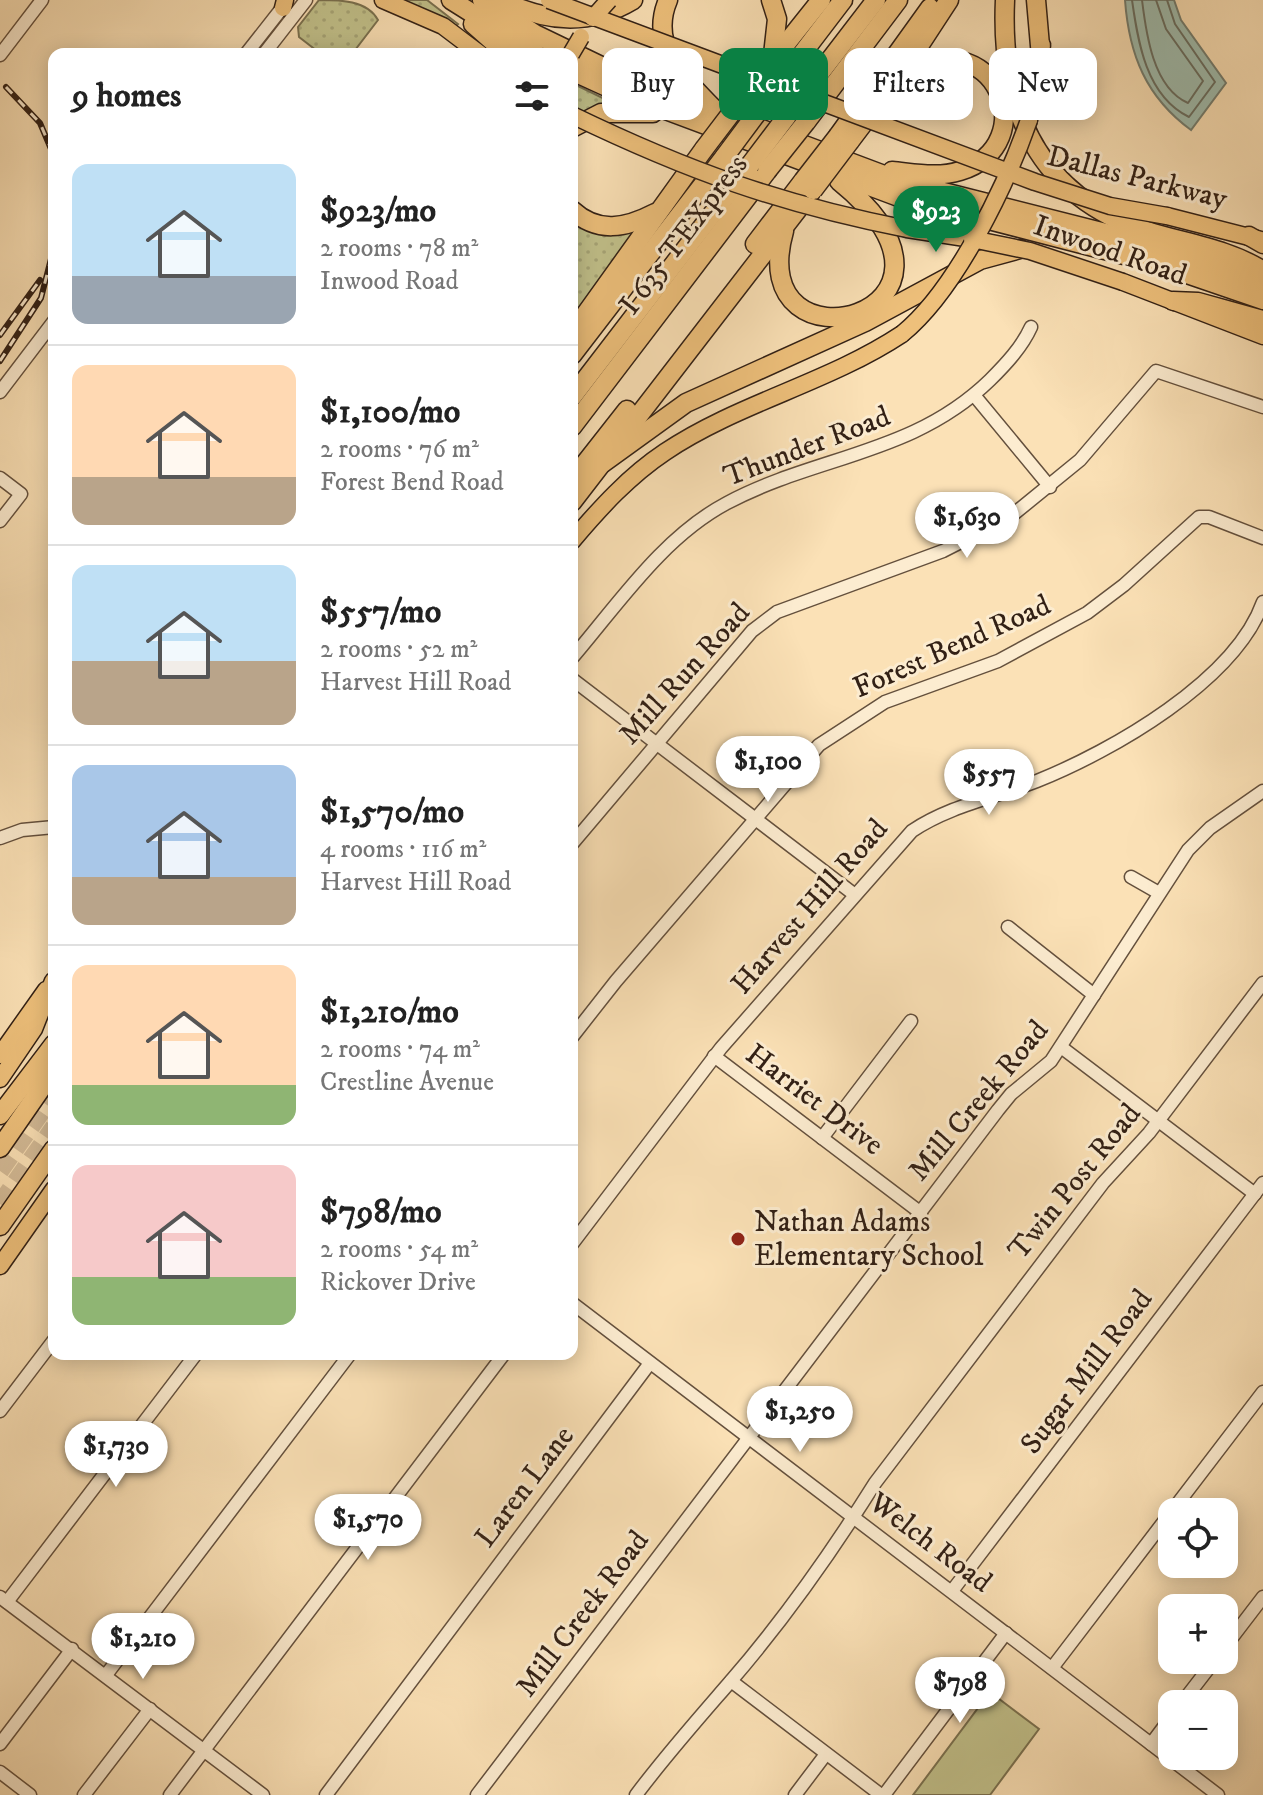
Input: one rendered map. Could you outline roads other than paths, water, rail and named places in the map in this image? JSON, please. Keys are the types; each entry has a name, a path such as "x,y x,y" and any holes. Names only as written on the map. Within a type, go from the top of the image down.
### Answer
{"highway":[{"path":"452,0 481,33 500,48"},
{"path":"452,0 528,48"},
{"path":"482,0 565,48"},
{"path":"500,0 530,13 567,20 594,17 633,0"},
{"path":"668,0 662,33 670,58 718,113"},
{"path":"771,0 778,35 774,48"},
{"path":"781,48 821,0"},
{"path":"578,347 843,0"},
{"name":"I 635 TEXpress","path":"828,71 876,0"},
{"name":"I 635 TEXpress","path":"828,82 898,0"},
{"path":"578,472 844,138 936,0"},
{"path":"918,48 949,0"},
{"path":"1005,0 1005,43 1013,85 1034,145 1054,178 1072,194 1121,221 1231,257 1263,271"},
{"path":"1036,0 1040,48"},
{"path":"578,56 718,113 930,191 1149,244 1263,283"},
{"path":"869,168 932,175 960,171 986,157 1001,136 1004,112 1002,100 992,81 973,65"},
{"path":"578,74 602,84"},
{"path":"578,124 602,114"},
{"path":"689,120 830,174 960,215 1180,271 1263,300"},
{"path":"578,324 655,213 726,120"},
{"name":"I 635 TEXpress","path":"578,419 795,120"},
{"path":"844,138 860,120"},
{"name":"I 635 TEXpress","path":"578,390 759,168"},
{"path":"784,228 778,253 780,275 788,294 804,310 826,319 848,318 860,315 881,298 893,274 890,236 874,211 830,174"},
{"path":"578,494 784,228 808,185"},
{"path":"578,215 610,227 629,226 655,213"},
{"path":"603,463 686,403 865,322 959,269 1004,251 1071,242"},
{"path":"1173,301 1198,302 1263,320"},
{"path":"0,1115 48,1052"},
{"path":"0,1148 48,1079"},
{"path":"0,1226 48,1158"}],"main road":[{"path":"383,0 443,26 472,48"},
{"name":"Dallas Parkway","path":"549,0 1007,172 1110,206 1167,216 1258,240"},
{"path":"575,48 593,18 609,0"},
{"path":"1042,48 1046,0"},
{"name":"Inwood Road","path":"578,118 669,161 760,195 887,225 1030,251 1123,282 1263,336"},
{"path":"578,534 617,490 666,451 694,435 844,367 902,334 943,293 1007,172 1029,120"},
{"path":"0,1055 48,987"},
{"path":"0,1079 34,1029 48,993"},
{"path":"0,1266 48,1198"}],"street":[{"path":"0,55 42,0"},
{"path":"269,48 306,0"},
{"path":"251,48 285,3"},
{"name":"Thunder Road","path":"578,651 663,552 703,518 773,484 912,435 974,395 1014,355 1031,327"},
{"path":"0,392 48,329"},
{"name":"Mill Run Road","path":"578,837 745,639 777,612 980,535 1050,487 1090,449 1156,371 1263,407"},
{"path":"974,395 1050,487"},
{"path":"0,478 21,494 0,521"},
{"name":"Forest Bend Road","path":"578,1030 755,817 806,759 840,728 885,702 998,661 1087,613 1148,564 1190,521 1209,517 1263,538"},
{"name":"Harvest Hill Road","path":"578,1236 714,1056 899,843 925,822 1068,767 1153,718 1236,650 1260,619 1263,602"},
{"path":"578,684 855,895"},
{"name":"Mill Creek Road","path":"477,1795 1011,1094 1040,1072 1061,1047 1159,893 1198,839 1263,791"},
{"path":"0,838 22,830 48,828"},
{"path":"1131,877 1159,893"},
{"path":"1008,927 1094,995"},
{"name":"Twin Post Road","path":"636,1795 687,1728 731,1681 854,1518 875,1483 1103,1183 1158,1122 1263,983"},
{"path":"822,1138 911,1021"},
{"path":"1061,1047 1158,1122 1259,1189"},
{"name":"Harriet Drive","path":"714,1056 921,1213"},
{"name":"Sugar Mill Road","path":"952,1591 1259,1189"},
{"name":"Welch Road","path":"578,1308 1218,1795"},
{"path":"0,1411 48,1348"},
{"path":"191,1360 4,1600 263,1795"},
{"path":"106,1675 345,1360"},
{"path":"170,1795 499,1360"},
{"name":"Laren Lane","path":"326,1795 650,1363"},
{"path":"1052,1668 1263,1392"},
{"path":"1238,1630 1263,1597"},
{"path":"731,1681 882,1795 1006,1633"},
{"path":"0,1744 72,1649"},
{"path":"1192,1690 1204,1674"},
{"path":"84,1795 150,1709"},
{"path":"1151,1744 1158,1735"},
{"path":"795,1795 826,1754"},
{"path":"0,1772 30,1795"}],"water":[{"path":"1125,0 1174,0 1181,20 1226,83 1191,130 1162,104 1151,89 1136,57"}],"tunnel":[{"path":"0,1171 48,1103"},
{"path":"0,1204 48,1136"}],"railway":[{"path":"6,87 40,123 48,142"},
{"path":"0,361 41,298 48,271"},
{"path":"0,335 40,280"}],"place":[{"name":"Nathan Adams Elementary School","path":"738,1239"}]}
